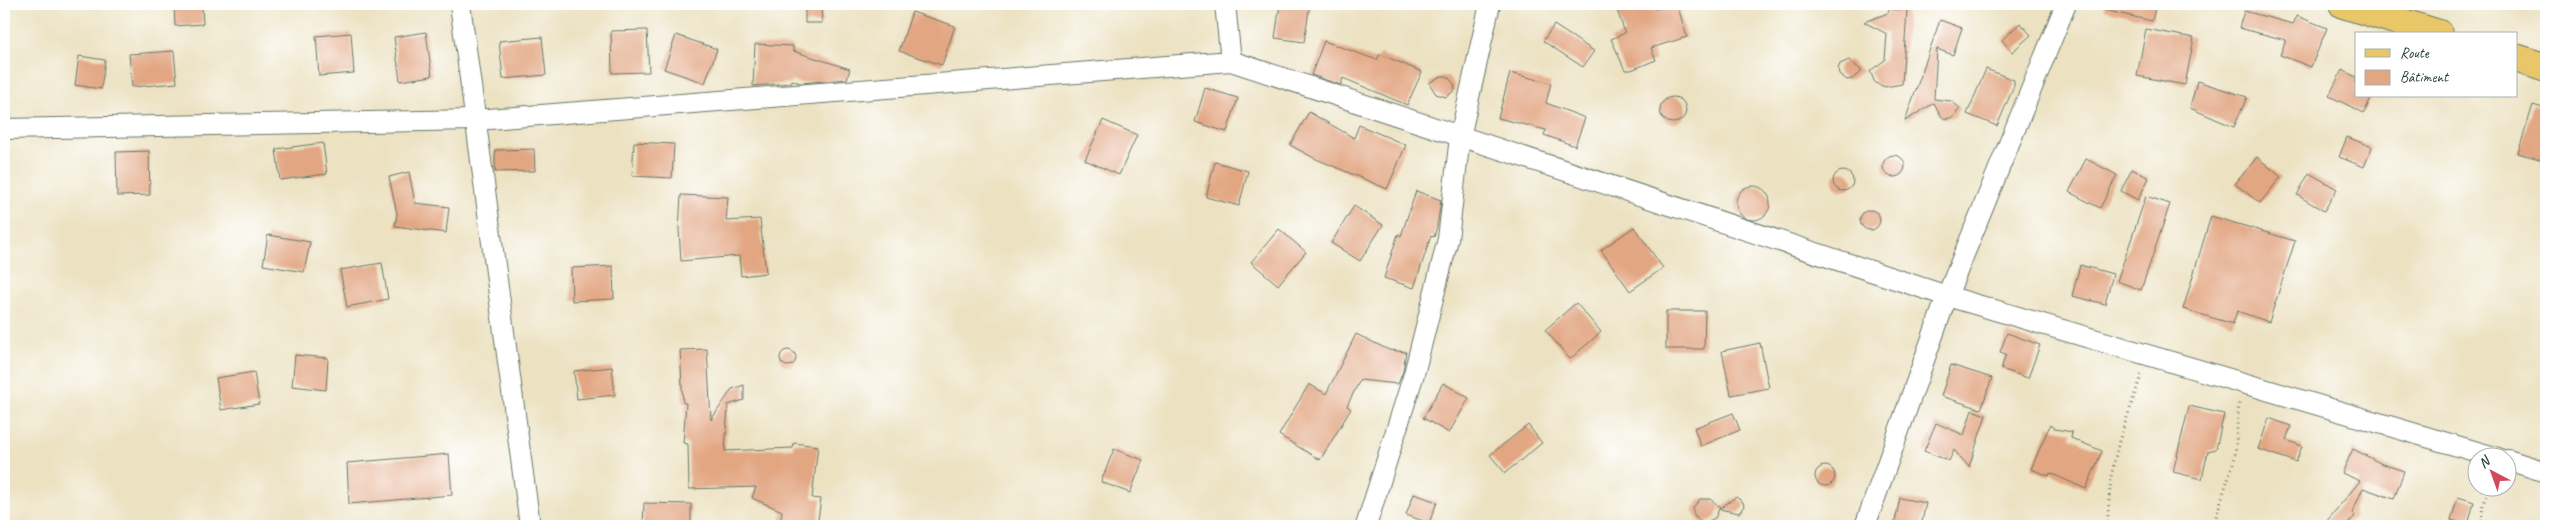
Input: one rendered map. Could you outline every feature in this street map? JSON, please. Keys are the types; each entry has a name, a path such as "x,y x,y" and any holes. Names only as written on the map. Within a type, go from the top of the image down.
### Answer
{"main road":[{"path":"2343,4 2432,32"},
{"path":"2518,59 2546,68"}],"street":[{"path":"460,4 530,526"},
{"path":"1225,4 1231,62"},
{"path":"1366,526 1414,374 1448,239 1460,137 1490,4"},
{"path":"1865,526 1947,296 2066,4"},
{"path":"4,129 476,120 1231,62 1947,296 2468,449"},
{"path":"2518,463 2546,472"}],"path":[{"path":"2107,526 2111,477 2119,441 2148,356"},
{"path":"2213,526 2235,458 2241,382"},
{"path":"2480,526 2485,498"}],"building":[{"path":"174,4 202,4 203,24 175,26"},
{"path":"805,4 821,4 822,23 805,23"},
{"path":"1280,4 1310,4 1304,42 1275,38"},
{"path":"1615,4 1653,4 1655,9 1677,4 1687,37 1651,48 1656,60 1631,70 1625,70 1611,39 1625,33"},
{"path":"2104,4 2156,4 2152,21 2104,10"},
{"path":"1889,9 1907,10 1902,84 1885,87 1875,83 1870,71 1885,60 1887,34 1864,22 1888,13"},
{"path":"2244,11 2293,24 2297,16 2327,28 2311,67 2280,55 2286,40 2239,28"},
{"path":"912,12 955,26 942,65 899,51"},
{"path":"1940,20 1962,28 1953,55 1937,49 1934,99 1951,101 1960,108 1954,117 1945,119 1941,116 1934,103 1905,121"},
{"path":"2020,23 2031,35 2012,52 2002,40"},
{"path":"1554,25 1594,51 1583,67 1543,41"},
{"path":"2146,29 2194,38 2185,85 2137,76"},
{"path":"647,30 649,72 612,73 611,31"},
{"path":"426,32 432,76 400,81 394,37"},
{"path":"351,33 354,73 319,76 316,36"},
{"path":"676,35 717,49 705,83 664,69"},
{"path":"542,37 546,75 503,79 499,41"},
{"path":"1324,41 1377,60 1380,54 1422,72 1407,105 1343,78 1341,85 1311,75"},
{"path":"755,44 793,46 793,51 850,69 847,79 800,83 791,80 791,83 753,86"},
{"path":"174,51 177,83 132,87 129,54"},
{"path":"79,56 105,60 101,89 75,85"},
{"path":"1849,60 1862,71 1852,79 1847,80 1839,74 1838,69 1840,64"},
{"path":"1986,69 2014,80 2014,86 1997,126 1967,114"},
{"path":"2342,70 2355,76 2355,98 2371,98 2364,113 2329,96"},
{"path":"1510,73 1551,83 1546,103 1585,118 1575,146 1544,135 1546,130 1498,118"},
{"path":"1441,76 1447,76 1454,84 1455,90 1446,97 1436,94 1429,83"},
{"path":"2197,81 2247,97 2234,127 2190,108"},
{"path":"1205,88 1238,98 1227,132 1195,122"},
{"path":"1673,97 1682,101 1686,110 1682,119 1673,123 1664,119 1660,110 1664,101"},
{"path":"2533,105 2546,109 2546,161 2518,153"},
{"path":"1309,112 1354,138 1359,125 1406,145 1387,189 1314,158 1290,145"},
{"path":"1103,120 1137,135 1119,175 1085,160"},
{"path":"2347,137 2372,147 2364,167 2339,157"},
{"path":"634,142 674,144 672,178 632,176"},
{"path":"323,143 327,174 280,180 276,149"},
{"path":"534,149 535,171 495,172 495,150"},
{"path":"149,151 150,195 117,196 116,152"},
{"path":"1894,155 1902,158 1905,166 1902,174 1894,177 1886,174 1883,166 1886,158"},
{"path":"2257,157 2281,177 2260,203 2235,184"},
{"path":"2086,159 2117,175 2100,208 2069,192"},
{"path":"1215,162 1248,171 1239,206 1206,197"},
{"path":"2132,169 2149,178 2138,200 2121,191"},
{"path":"1843,171 1850,174 1853,181 1850,188 1843,191 1836,188 1833,181 1836,174"},
{"path":"409,172 415,203 449,207 446,233 395,226 397,214 389,177"},
{"path":"2309,173 2337,189 2324,211 2297,195"},
{"path":"1753,186 1760,187 1765,191 1769,196 1769,210 1765,215 1760,219 1753,220 1746,219 1741,215 1737,210 1736,203 1737,196 1741,191 1746,187"},
{"path":"1416,191 1441,200 1434,237 1431,236 1414,288 1384,278 1398,234 1401,236"},
{"path":"681,195 728,197 726,221 760,219 766,273 741,276 739,256 681,261 679,230"},
{"path":"2146,196 2170,204 2141,290 2117,281"},
{"path":"1354,206 1383,225 1360,261 1331,243"},
{"path":"1870,210 1877,213 1880,220 1877,227 1870,230 1863,227 1860,220 1863,213"},
{"path":"2211,216 2295,241 2269,322 2237,311 2233,324 2183,309"},
{"path":"1634,227 1663,268 1630,291 1601,250"},
{"path":"1279,229 1306,252 1278,285 1251,262"},
{"path":"268,235 310,242 304,272 263,265"},
{"path":"382,263 388,299 347,307 340,270"},
{"path":"2080,265 2113,274 2105,304 2072,296"},
{"path":"613,266 614,299 572,301 571,268"},
{"path":"1576,303 1601,332 1570,359 1545,330"},
{"path":"1666,311 1705,311 1704,349 1666,349"},
{"path":"2007,333 2040,345 2028,378 2001,369 2006,354 2000,352"},
{"path":"1356,334 1389,350 1406,352 1403,371 1398,384 1360,380 1347,406 1351,409 1320,460 1279,435 1309,384 1326,394"},
{"path":"1760,343 1769,388 1731,395 1722,351"},
{"path":"707,349 711,420 732,389 744,385 744,400 728,405 725,451 793,448 794,443 818,446 812,498 821,499 817,526 780,526 782,511 752,498 756,487 689,489 688,444 683,443 686,403 683,403 680,350"},
{"path":"788,350 796,358 788,366 780,358"},
{"path":"295,355 328,358 326,390 292,386"},
{"path":"1951,365 1992,378 1981,409 1941,396"},
{"path":"612,367 615,395 577,399 574,371"},
{"path":"254,372 259,404 221,410 216,378"},
{"path":"1443,383 1469,398 1449,433 1423,418"},
{"path":"2189,406 2224,414 2216,449 2208,451 2202,479 2173,472"},
{"path":"1972,410 1986,415 1969,467 1954,450 1949,461 1924,451 1936,423 1964,435"},
{"path":"1733,413 1740,430 1701,446 1694,428"},
{"path":"2269,418 2291,426 2286,440 2302,446 2296,462 2258,449"},
{"path":"1528,425 1542,443 1505,473 1490,455"},
{"path":"2050,425 2055,429 2072,432 2071,438 2102,451 2086,489 2050,473 2049,476 2031,469"},
{"path":"1114,449 1143,460 1130,493 1101,482"},
{"path":"2353,449 2382,464 2404,471 2394,499 2363,488 2352,513 2355,516 2346,526 2338,526 2326,522 2360,481 2342,473"},
{"path":"449,454 452,495 349,504 347,463"},
{"path":"1821,466 1829,466 1835,472 1835,480 1829,486 1821,486 1815,480 1815,472"},
{"path":"1414,494 1437,502 1429,523 1406,515"},
{"path":"1736,497 1743,502 1744,506 1739,513 1719,509"},
{"path":"2458,497 2474,502 2468,525 2451,520"},
{"path":"1900,498 1926,503 1921,526 1894,526"},
{"path":"1700,499 1710,499 1720,507 1715,518 1705,523 1700,522 1693,513 1693,508"},
{"path":"644,503 691,504 691,526 643,526"}]}
